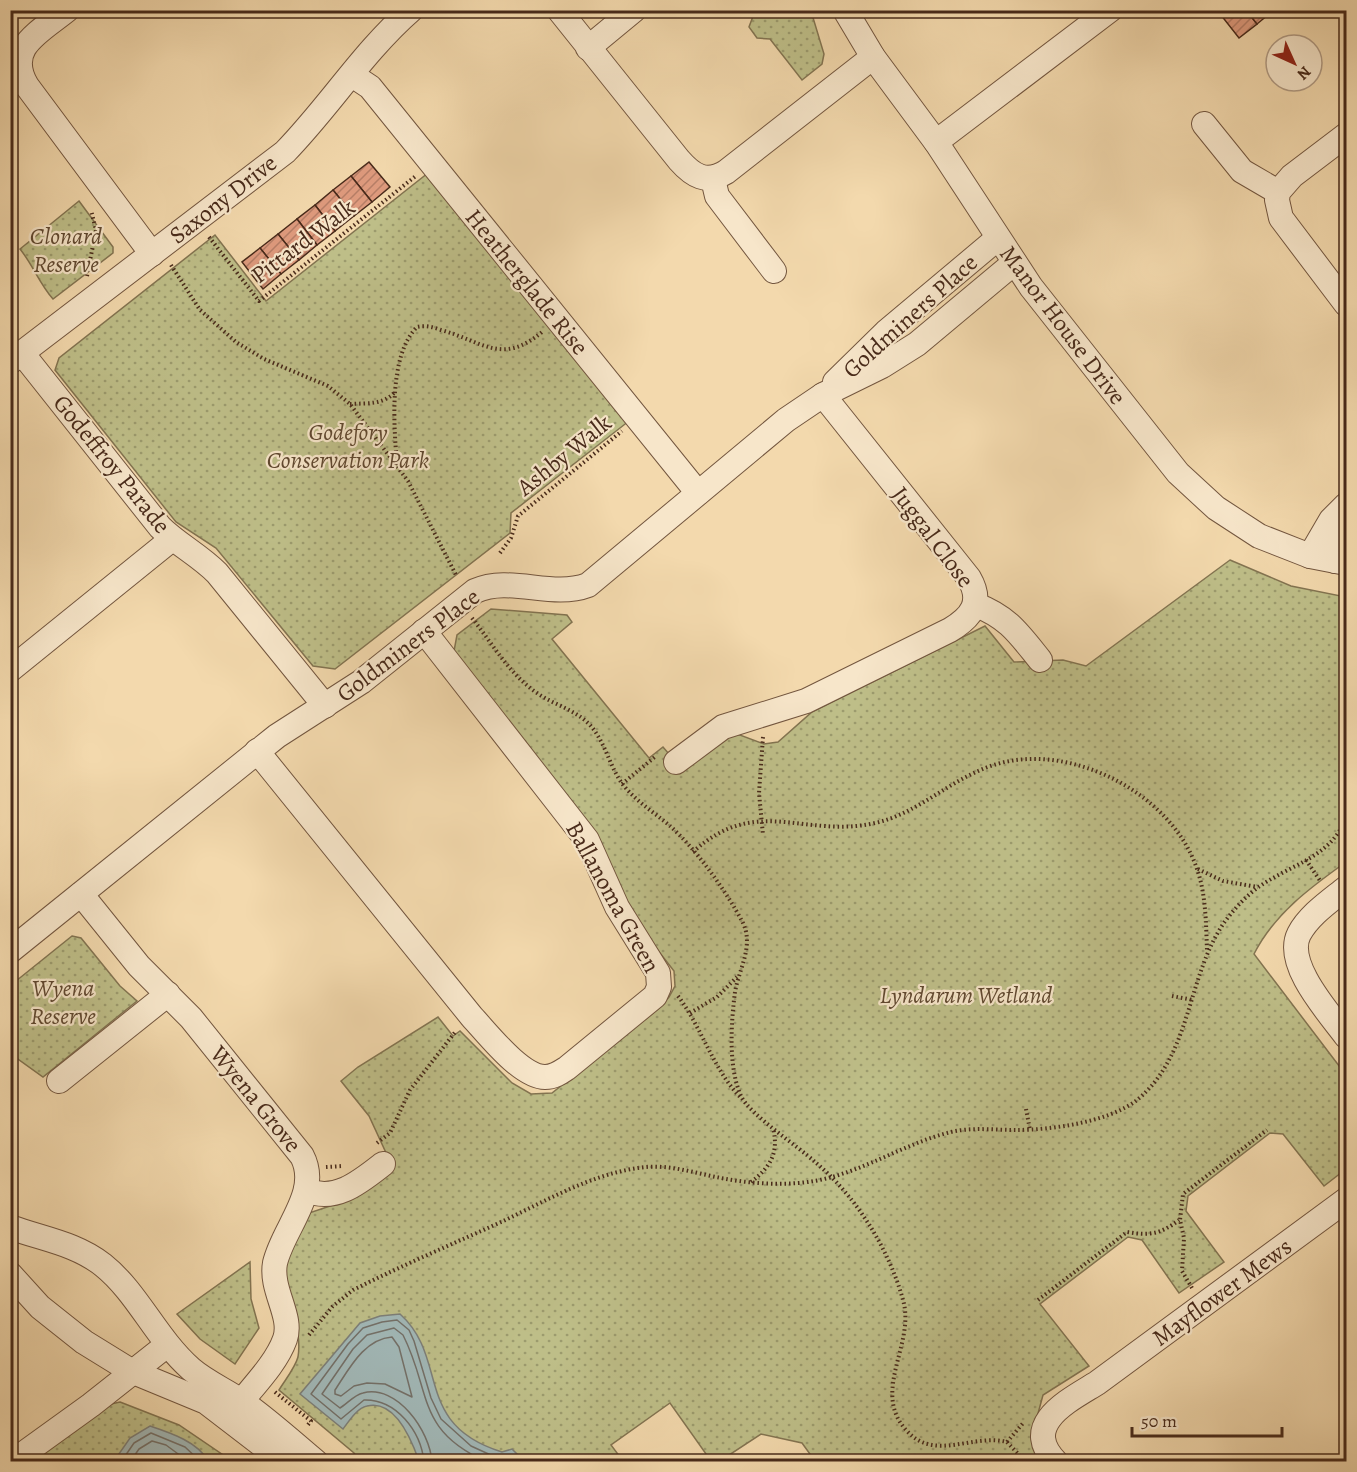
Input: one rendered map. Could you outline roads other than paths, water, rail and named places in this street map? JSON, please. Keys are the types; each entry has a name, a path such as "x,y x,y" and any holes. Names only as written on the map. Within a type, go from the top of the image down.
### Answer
{"street":[{"path":"67,10 23,48 15,72 162,259"},
{"name":"Saxony Drive","path":"16,357 162,259 285,152 312,125 382,39 411,10"},
{"path":"559,10 686,168 698,177 713,179 726,172 873,57"},
{"path":"588,48 634,10"},
{"name":"Manor House Drive","path":"845,10 873,57 936,142 1014,263 1065,333 1196,491 1229,518 1259,536 1310,556 1341,562"},
{"path":"936,142 1110,10"},
{"name":"Heatherglade Rise","path":"352,75 370,87 698,494"},
{"path":"1204,124 1242,171 1278,192"},
{"path":"1347,135 1292,176 1278,192 1276,200 1281,218 1347,304"},
{"path":"713,179 717,196 774,271"},
{"name":"Goldminers Place","path":"823,395 886,332 998,238"},
{"name":"Goldminers Place","path":"10,951 287,728 361,682 475,591 498,584 563,590 588,585 786,420 823,395 882,366 917,344 1014,263"},
{"name":"Godeffroy Parade","path":"16,357 172,539 205,560 217,573 324,706"},
{"name":"Juggal Close","path":"667,758 723,727 806,701 950,630 966,620 976,606 977,597 969,578 823,395"},
{"path":"1310,556 1331,520 1347,504"},
{"path":"1341,562 1347,515"},
{"path":"10,669 172,539"},
{"path":"976,606 1010,623 1040,660"},
{"name":"Ballanoma Green","path":"258,752 472,1017 523,1068 536,1075 553,1076 567,1068 644,1007 659,987 658,973 654,963 625,922 587,840 424,631"},
{"path":"1347,888 1323,906 1287,923 1280,936 1283,963 1311,988 1347,1036"},
{"name":"Wyena Grove","path":"81,894 139,966 191,1018 302,1156 308,1180"},
{"path":"59,1081 168,994"},
{"path":"308,1180 319,1195 339,1192 364,1179 378,1156"},
{"path":"235,1409 277,1354 286,1335 287,1323 274,1282 275,1265 308,1180"},
{"name":"Mayflower Mews","path":"1056,1461 1044,1443 1049,1416 1055,1409 1097,1383 1347,1200"},
{"path":"10,1227 67,1244 101,1264 131,1293 167,1345 235,1409 289,1452 316,1461"},
{"path":"10,1274 62,1326 131,1371 235,1409"},
{"path":"12,1461 91,1405 131,1371 167,1345"},
{"name":"Mayflower Mews","path":"1070,1461 1060,1433 1065,1418 1097,1383"}],"water":[{"path":"400,1314 415,1332 424,1351 443,1408 455,1425 474,1440 502,1452 512,1449 517,1454 505,1462 419,1461 401,1423 386,1409 377,1406 363,1407 343,1429 300,1394 360,1323 380,1316"},
{"path":"150,1426 191,1443 208,1461 114,1461 130,1438"}],"park label":[{"name":"Clonard Reserve","path":"66,250"},
{"name":"Godefory Conservation Park","path":"348,446"},
{"name":"Lyndarum Wetland","path":"966,995"},
{"name":"Wyena Reserve","path":"63,1002"}]}
